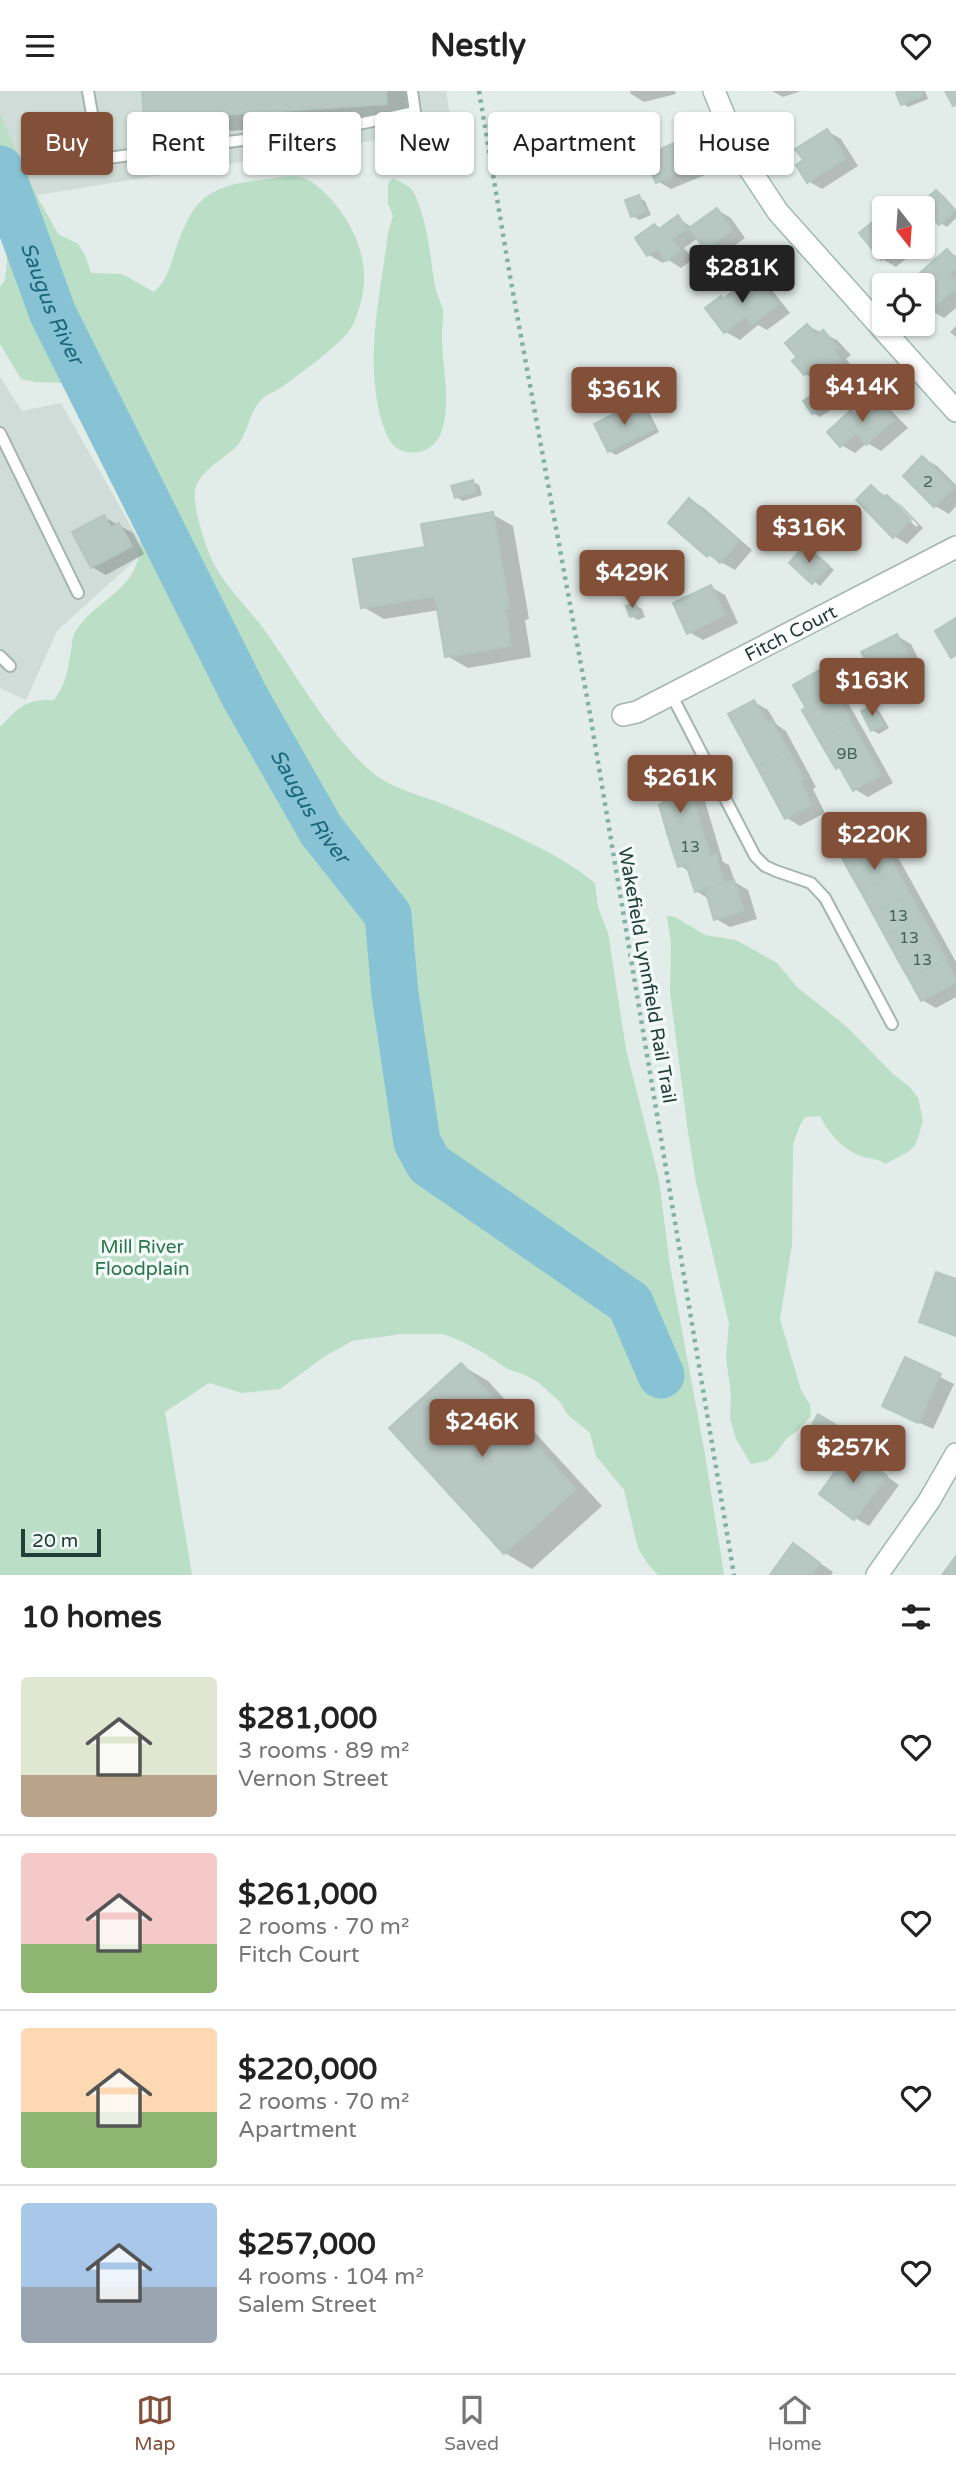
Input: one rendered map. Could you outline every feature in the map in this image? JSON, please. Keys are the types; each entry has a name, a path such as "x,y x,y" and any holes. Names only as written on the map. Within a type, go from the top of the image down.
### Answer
{"main road":[{"path":"714,91 741,156 778,212 948,392 956,411"},
{"name":"Fitch Court","path":"622,715 637,712 671,695 956,547"},
{"path":"877,1575 929,1501 956,1454"}],"lane":[{"path":"88,91 100,159 349,126 402,115 415,112 412,91"},
{"path":"0,433 78,593"},
{"path":"0,656 10,666"},
{"path":"671,695 755,856 765,866 818,888 892,1024"}],"path":[{"name":"Wakefield Lynnfield Rail Trail","path":"479,91 590,714 734,1575"}],"shaded area":[{"path":"0,91 446,91 449,112 375,112 375,140 361,143 361,112 243,112 243,162 229,164 229,112 127,112 127,175 161,175 0,201"},
{"path":"0,377 22,411 61,403 145,551 57,631 26,700 0,688"}],"green space":[{"name":"Mill River Floodplain","path":"0,114 21,161 21,175 27,175 58,234 78,244 91,273 122,274 154,292 167,275 181,235 196,207 205,197 216,191 247,182 286,177 306,179 327,195 353,232 359,246 364,275 360,305 352,327 322,357 262,399 236,447 201,478 197,484 195,498 201,529 212,559 225,582 263,628 325,720 368,769 397,787 525,840 595,883 598,907 608,933 626,1049 659,1180 670,1266 705,1454 724,1575 658,1575 638,1548 624,1490 596,1456 590,1433 568,1415 559,1401 539,1383 443,1334 401,1334 352,1341 325,1356 280,1389 242,1393 209,1383 165,1412 192,1575 0,1575 0,727 12,714 29,703 54,700 66,677 73,638 79,627 130,577 139,555 139,530 133,504 122,477 66,383 21,379 0,344 0,287 5,280 7,238 0,218"},
{"path":"393,178 410,188 418,203 443,311 446,398 444,422 435,443 418,452 398,449 390,441 382,422 374,375 375,328 388,233 393,216 388,203 388,183"},
{"path":"669,916 705,935 736,940 777,963 797,987 847,1027 893,1074 910,1087 918,1098 923,1120 915,1145 908,1152 885,1164 844,1146 820,1116 805,1117 800,1125 793,1144 792,1245 780,1319 801,1390 810,1405 811,1416 767,1461 751,1464 736,1439 730,1419 731,1395 726,1357 729,1324 696,1182 688,1132 670,992"}],"building":[{"path":"142,91 386,91 387,104 229,114 229,112 143,112"},
{"path":"921,91 922,96 901,105 896,93"},
{"path":"945,91 956,91 956,104 953,106"},
{"path":"827,129 846,158 807,183 796,165 803,160 795,149"},
{"path":"674,143 674,175 656,183 652,175 660,175 660,149"},
{"path":"936,190 955,210 939,225 935,221 935,196 929,196"},
{"path":"639,195 645,212 631,217 625,200"},
{"path":"717,208 732,230 705,250 689,228"},
{"path":"678,215 687,229 672,239 680,251 666,261 658,249 647,256 635,238 654,224 659,229"},
{"path":"872,223 872,249 859,233"},
{"path":"947,249 956,259 956,268 949,274 956,282 956,288 935,306 935,273 920,273"},
{"path":"754,275 777,305 752,324 746,316 724,333 705,308 721,296 723,299"},
{"path":"807,324 817,335 823,330 838,347 834,350 841,360 818,380 809,371 804,375 792,361 797,357 785,343"},
{"path":"824,387 833,401 812,414 803,401"},
{"path":"875,397 895,419 866,445 856,433 840,447 827,432 851,410 856,415"},
{"path":"639,401 654,429 608,452 594,424"},
{"path":"922,456 954,487 934,507 903,476"},
{"path":"473,480 476,492 455,498 451,486"},
{"path":"871,485 884,498 887,495 911,520 893,538 856,500"},
{"path":"689,498 739,541 720,563 710,554 707,557 668,523"},
{"path":"493,512 509,608 505,608 511,646 445,657 435,596 361,608 353,559 425,547 421,524"},
{"path":"104,515 111,527 119,523 132,546 91,568 72,532"},
{"path":"805,545 829,566 812,584 789,563"},
{"path":"711,585 725,615 687,634 673,603"},
{"path":"635,603 639,614 630,617 626,606"},
{"path":"956,618 956,655 951,658 935,631"},
{"path":"897,634 911,662 899,668 904,678 891,684 886,674 876,679 861,652"},
{"path":"821,669 851,722 819,740 802,710 806,708 793,685"},
{"path":"754,700 767,723 772,721 788,750 757,767 728,714"},
{"path":"873,705 883,725 871,731 861,711"},
{"path":"851,722 881,775 853,791 839,766 836,769 819,740"},
{"path":"788,750 804,779 800,781 812,804 785,819 757,767"},
{"path":"683,764 692,795 663,804 654,773"},
{"path":"692,795 701,826 668,836 659,805"},
{"path":"701,826 711,857 678,867 668,836"},
{"path":"874,829 886,851 849,871 837,849"},
{"path":"886,851 898,872 861,892 849,871"},
{"path":"716,855 724,883 695,892 686,864"},
{"path":"898,872 910,894 873,914 861,892"},
{"path":"734,880 744,911 714,920 705,889"},
{"path":"910,894 922,916 885,936 873,914"},
{"path":"922,916 934,937 897,958 885,936"},
{"path":"934,937 946,959 909,979 897,958"},
{"path":"946,959 956,982 921,1001 909,979"},
{"path":"936,1272 956,1279 956,1336 919,1322"},
{"path":"905,1357 941,1374 918,1423 882,1406"},
{"path":"461,1363 576,1489 504,1554 389,1428"},
{"path":"818,1414 836,1425 828,1437 811,1427"},
{"path":"851,1450 887,1476 854,1520 819,1494"},
{"path":"793,1543 820,1563 812,1575 770,1575"},
{"path":"956,1556 956,1575 942,1575"}],"waterway":[{"name":"Saugus River","path":"0,169 53,314 245,697 321,830 388,915 395,994 417,1142 429,1164 630,1303 661,1375"}]}
